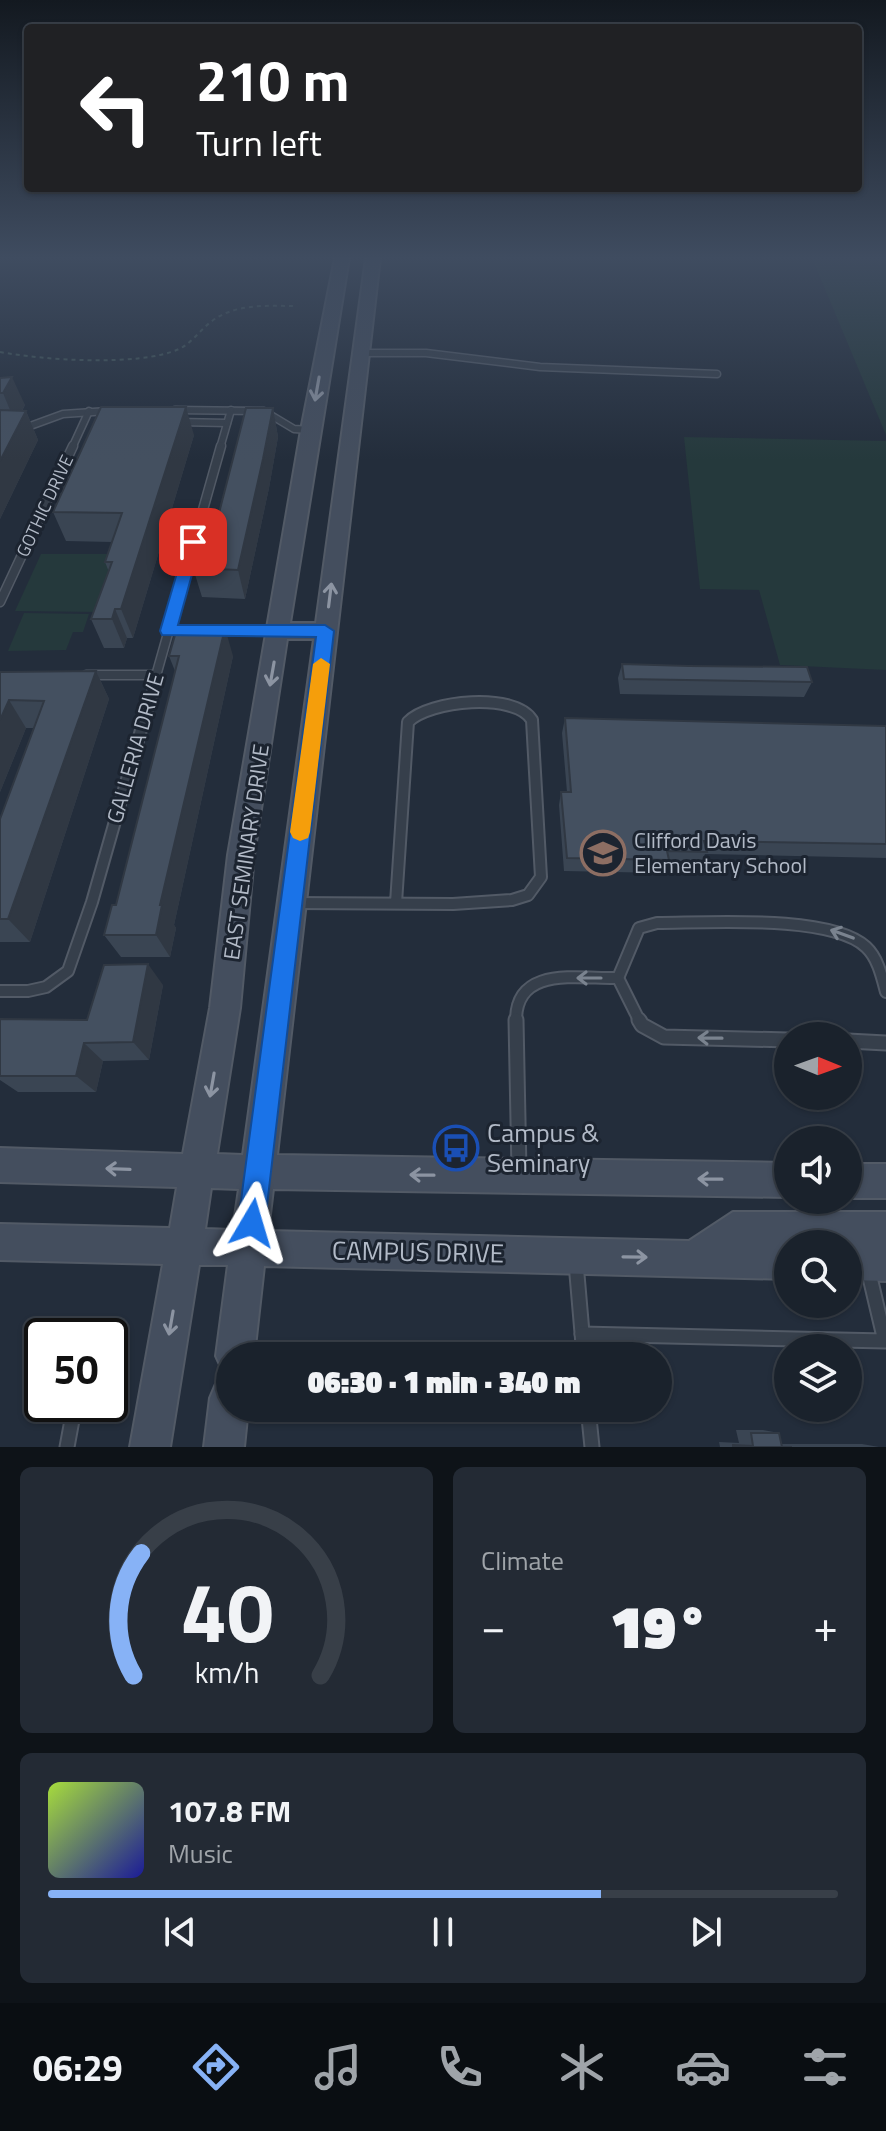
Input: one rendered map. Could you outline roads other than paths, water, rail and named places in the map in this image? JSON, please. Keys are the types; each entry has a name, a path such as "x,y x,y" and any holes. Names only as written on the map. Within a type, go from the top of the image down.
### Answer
{"main road":[{"name":"EAST SEMINARY DRIVE","path":"150,1447 225,1008 241,855 329,326"},
{"path":"237,1342 364,326"},
{"path":"280,631 325,631"},
{"path":"0,1165 774,1180"},
{"path":"862,1181 886,1181"},
{"path":"694,1259 733,1230 886,1230"},
{"name":"CAMPUS DRIVE","path":"0,1242 774,1261"},
{"path":"224,1447 227,1422"}],"lane":[{"path":"361,353 420,352 540,367 717,374"},
{"path":"168,410 264,411 294,429 310,430"},
{"name":"GALLERIA DRIVE","path":"0,991 47,988 62,980 68,971 92,902 231,410"},
{"name":"GOTHIC DRIVE","path":"0,602 89,411"},
{"path":"0,437 63,414 121,411"},
{"path":"84,421 100,421"},
{"path":"164,422 227,423"},
{"path":"168,631 182,631"},
{"path":"197,631 280,631"},
{"path":"77,675 155,675"},
{"path":"292,903 396,903 508,902 527,896 541,877 532,720 527,712 514,706 430,705 413,714 408,722 396,903"},
{"path":"774,1040 664,1037 642,1025 618,978 639,928 657,923 811,926 843,931 866,945 886,992"},
{"path":"519,1176 516,1007 529,986 542,979 618,978"},
{"path":"862,1042 886,1043"},
{"path":"576,1256 583,1342"},
{"path":"582,1334 885,1341 867,1263"},
{"path":"67,1447 72,1422"},
{"path":"589,1422 592,1447"}],"place":[{"name":"Clifford Davis Elementary School","path":"603,853"},
{"name":"Campus & Seminary","path":"456,1148"}]}
